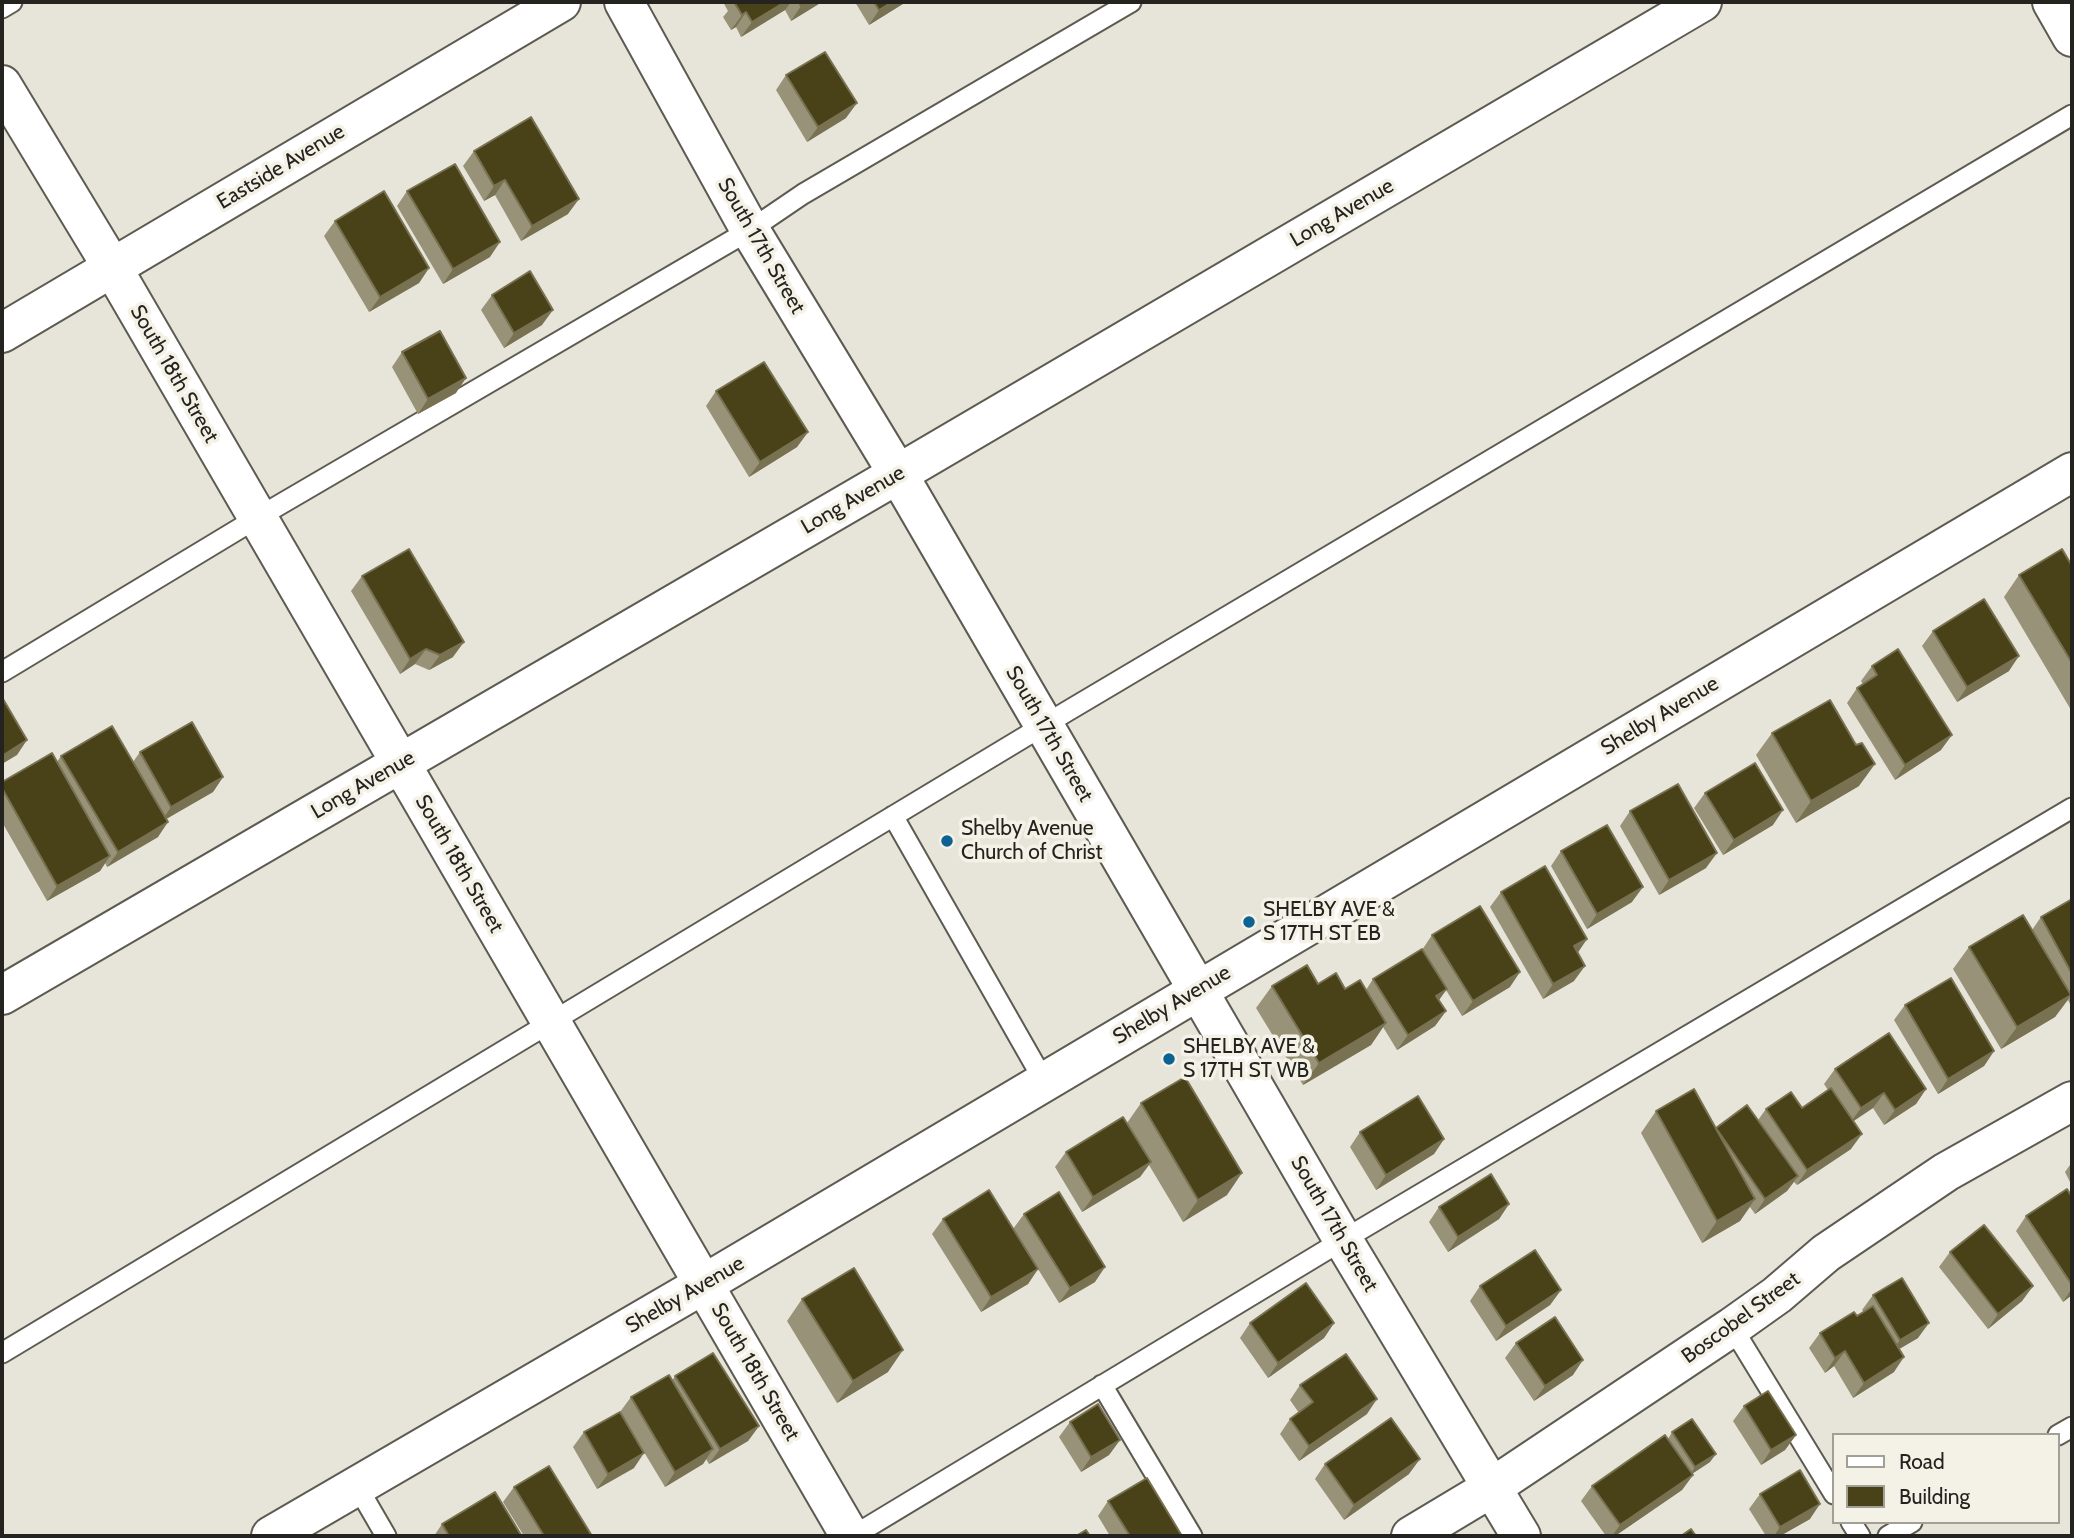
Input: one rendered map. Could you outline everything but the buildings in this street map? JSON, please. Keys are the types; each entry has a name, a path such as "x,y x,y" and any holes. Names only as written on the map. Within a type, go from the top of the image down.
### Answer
{"street":[{"name":"Eastside Avenue","path":"2,333 561,2"},
{"name":"South 17th Street","path":"624,2 750,230 898,474 1343,1240 1521,1536"},
{"name":"Long Avenue","path":"2,995 1702,2"},
{"path":"2052,2 2072,37"},
{"name":"South 18th Street","path":"2,85 111,267 851,1536"},
{"name":"Shelby Avenue","path":"271,1536 704,1284 2072,472"},
{"name":"Boscobel Street","path":"1411,1536 1491,1488 1732,1327 1777,1295 1826,1253 1947,1172 2072,1101"}],"lane":[{"path":"2,8 12,2"},
{"path":"2,672 257,518 750,230 803,194 1131,2"},
{"path":"2,1353 1044,725 2072,115"},
{"path":"851,1536 2072,807"},
{"path":"893,816 1044,1081"},
{"path":"1732,1327 1832,1491"},
{"path":"1102,1385 1192,1536"},
{"path":"357,1486 386,1536"},
{"path":"1888,1536 1909,1524"}],"place":[{"name":"Shelby Avenue Church of Christ","path":"947,841"},
{"name":"SHELBY AVE & S 17TH ST EB","path":"1249,922"},
{"name":"SHELBY AVE & S 17TH ST WB","path":"1169,1059"}]}
